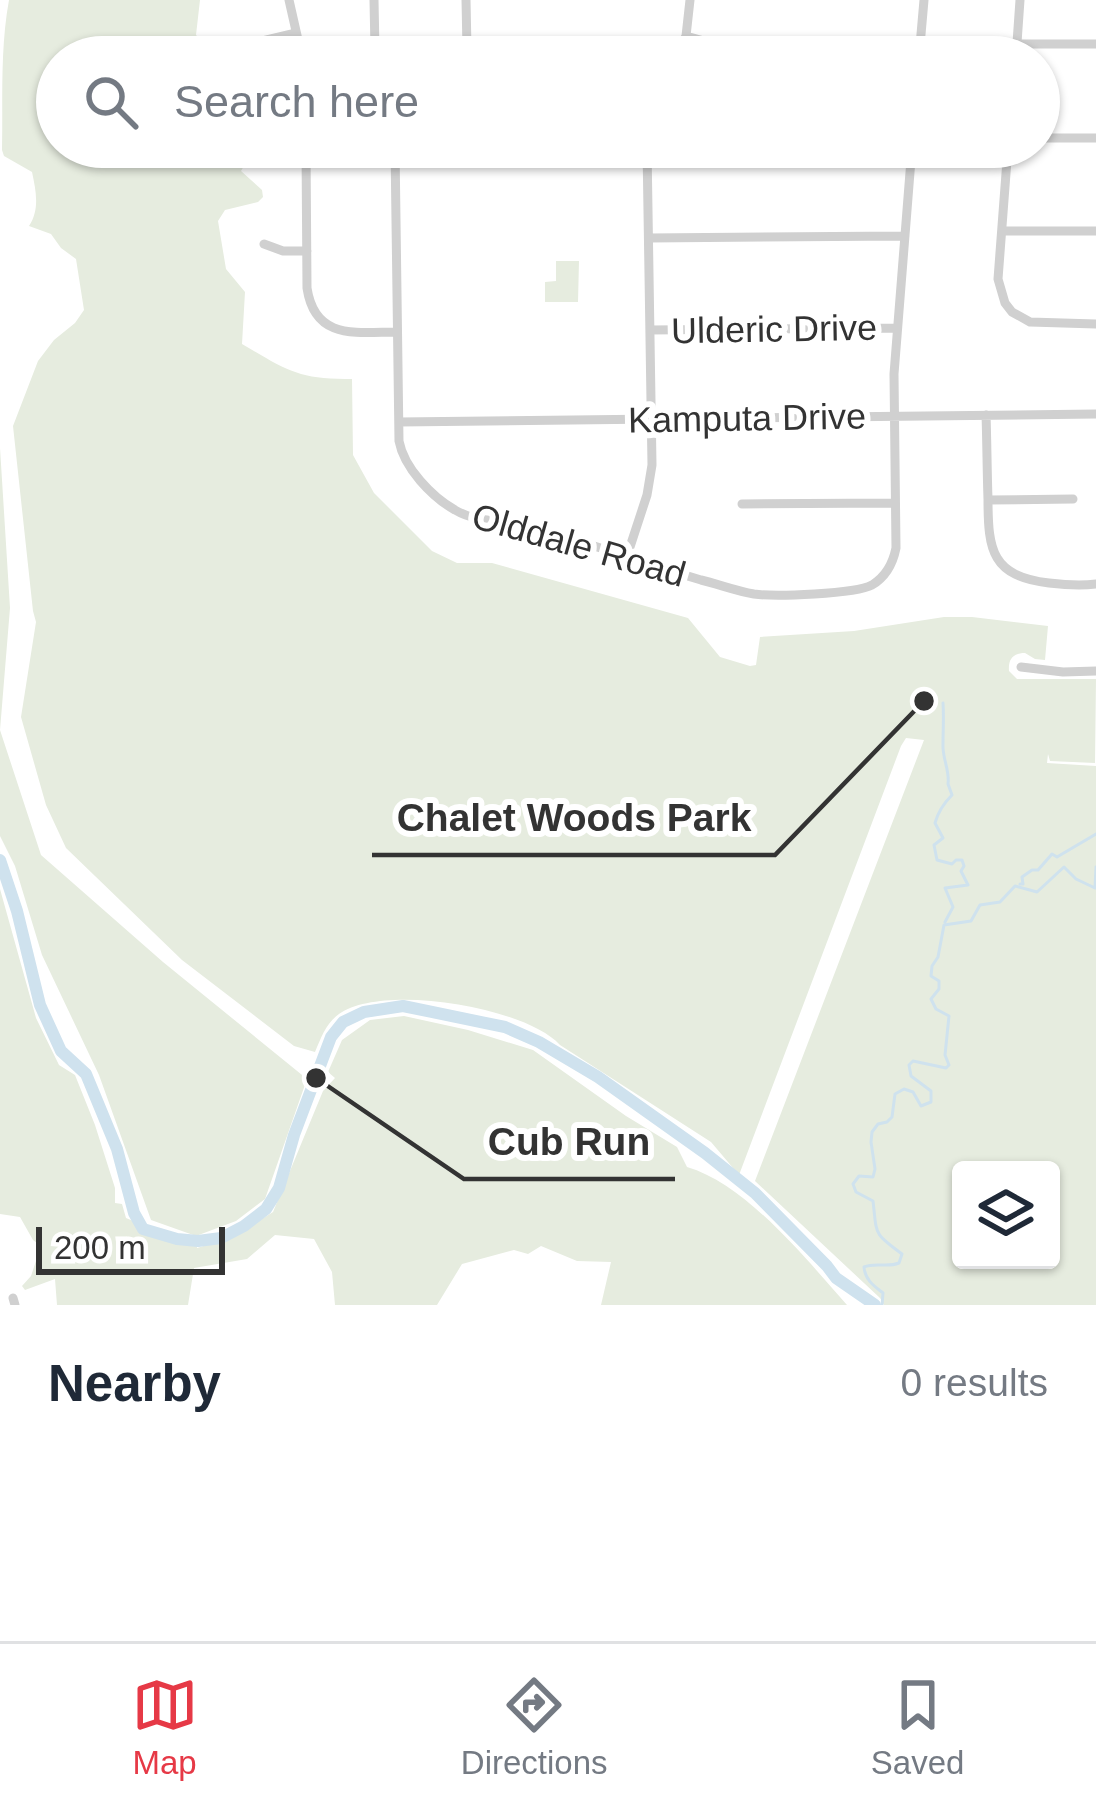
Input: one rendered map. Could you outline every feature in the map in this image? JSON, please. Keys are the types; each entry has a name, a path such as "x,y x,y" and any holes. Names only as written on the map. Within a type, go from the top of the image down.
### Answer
{"street":[{"path":"289,0 297,36"},
{"path":"374,0 375,36"},
{"path":"466,0 467,36"},
{"path":"689,36 690,0"},
{"path":"921,36 924,0"},
{"path":"1018,36 1020,0"},
{"path":"283,36 296,33"},
{"path":"1060,44 1096,44"},
{"path":"1060,138 1096,138"},
{"path":"309,168 307,251 312,308 324,322 345,332 398,332"},
{"name":"Olddale Road","path":"395,168 400,446 407,464 455,510 481,520 528,525 757,594 870,586 892,562 895,502"},
{"path":"626,556 650,483 647,168"},
{"path":"742,504 895,502 897,328 910,168"},
{"path":"1007,168 998,288 1021,319 1040,324 1096,324"},
{"path":"1002,232 1096,232"},
{"path":"649,238 905,236"},
{"path":"264,244 283,251 307,251"},
{"name":"Ulderic Drive","path":"650,330 897,328"},
{"name":"Kamputa Drive","path":"399,422 1096,414"},
{"path":"986,415 991,547 1006,570 1030,581 1096,584"},
{"path":"988,500 1073,499"},
{"path":"1021,667 1096,671"}],"shaded area":[{"path":"9,0 200,0 197,36 36,36 36,168 243,168 263,197 225,210 218,221 226,269 245,292 242,344 294,372 352,379 353,455 374,493 432,551 457,563 492,563 688,618 720,657 750,666 756,665 760,637 854,631 944,617 1048,626 1045,660 1017,654 1010,660 1009,671 1017,679 1096,679 1095,763 1050,761 1048,754 1047,763 1096,766 1096,1305 884,1305 755,1181 924,740 906,738 901,746 739,1175 711,1142 542,1031 486,1010 419,1000 360,1005 334,1018 315,1052 294,1046 182,960 66,848 46,805 21,717 36,622 13,426 38,361 84,310 76,259 51,234 29,226 36,206 32,172 4,156"},
{"path":"556,261 579,261 578,302 545,302 545,282 556,281"},
{"path":"0,448 10,608 0,730"},
{"path":"0,730 41,855 307,1079 265,1199 236,1221 196,1236 151,1220 99,1075 42,955 15,866 0,836"},
{"path":"0,889 36,1018 59,1065 75,1075 115,1188 115,1203 122,1204 126,1218 189,1244 197,1243 197,1248 233,1237 273,1212 323,1091 335,1078 328,1072 342,1040 370,1020 404,1016 533,1050 677,1147 687,1167 753,1206 847,1305 601,1305 611,1262 577,1261 541,1246 528,1254 514,1250 462,1264 437,1305 335,1305 332,1272 314,1239 275,1235 247,1259 194,1268 188,1305 57,1305 55,1279 25,1290 22,1286 31,1276 41,1246 20,1217 0,1214"}],"waterway":[{"path":"943,703 943,749 952,795 936,819 943,838 934,845 937,860 952,864 962,860 968,885 945,888 953,907 945,922"},
{"path":"1020,884 1022,877 1038,870 1052,854 1057,857 1096,834"},
{"path":"0,860 40,1005 61,1051 86,1074 143,1229 177,1239 221,1238 266,1209 279,1188 331,1037 343,1022 364,1012 403,1006 505,1027 598,1077 755,1193 836,1278 875,1305"},
{"path":"882,1305 883,1293 868,1279 864,1267 899,1263 902,1254 881,1237 873,1201 856,1192 853,1184 859,1176 873,1177 872,1132 892,1117 895,1094 904,1089 913,1092 921,1106 931,1102 931,1091 911,1076 909,1065 913,1061 949,1065 945,1055 949,1016 936,1009 931,999 939,989 939,981 931,976 944,925 971,921 980,905 1000,902 1015,886 1037,892 1064,867 1095,888 1096,867"}],"place":[{"name":"Chalet Woods Park","path":"924,701"},
{"name":"Cub Run","path":"316,1078"}]}
